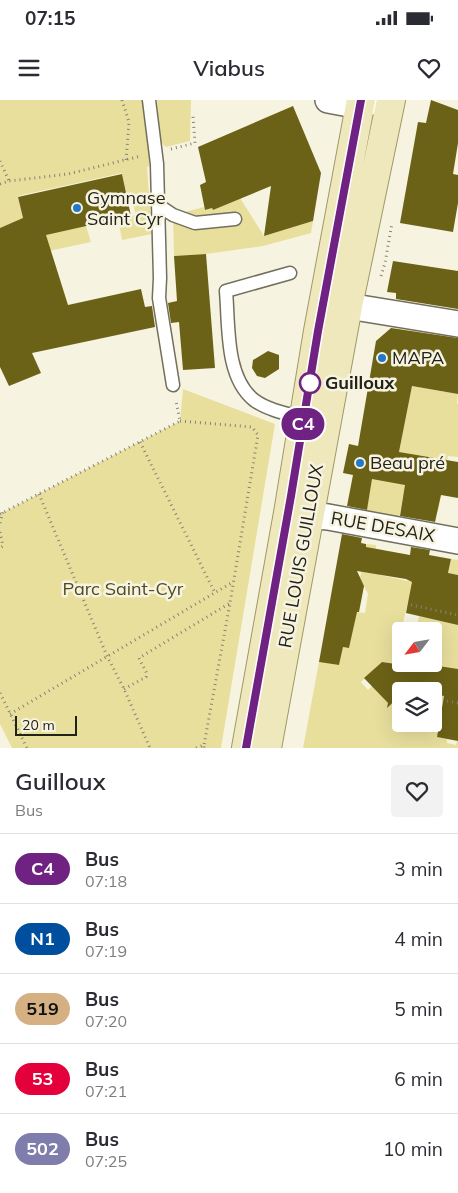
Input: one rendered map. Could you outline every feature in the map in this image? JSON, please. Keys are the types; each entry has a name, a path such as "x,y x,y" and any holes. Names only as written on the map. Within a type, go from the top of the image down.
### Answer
{"main road":[{"name":"RUE LOUIS GUILLOUX","path":"267,748 308,515 348,306 391,100"},
{"name":"RUE LOUIS GUILLOUX","path":"246,748 318,331 339,220 366,102"}],"street":[{"path":"328,100 366,102"},
{"path":"339,220 348,227 337,292 348,306 458,324"},
{"name":"RUE DESAIX","path":"308,515 458,541"}],"lane":[{"path":"149,100 158,205 160,298 173,385"},
{"path":"158,205 172,215 195,223 235,219"},
{"path":"290,272 226,291 232,366 236,379 243,390 255,401 304,418"}],"path":[{"path":"122,100 129,122 126,161"},
{"path":"155,153 195,143 193,116"},
{"path":"0,184 9,181 68,174 126,161 137,156"},
{"path":"0,161 9,181"},
{"path":"173,385 180,420"},
{"path":"0,523 2,513 180,420 252,427 258,435 234,581 204,746 196,748"},
{"path":"140,442 215,593"},
{"path":"39,494 107,656 150,748"},
{"path":"0,532 3,546 0,548"},
{"path":"10,714 234,581"},
{"path":"124,689 146,677 147,674 139,658 230,603"},
{"path":"411,605 458,615"},
{"path":"0,693 27,748"},
{"path":"448,701 458,703"}],"green space":[{"path":"0,100 149,100 157,164 147,167 152,234 122,240 118,219 136,215 132,201 128,202 122,173 18,196 24,224 86,226 91,242 49,251 10,224 0,228"},
{"path":"157,100 191,100 190,141 166,147 160,142"},
{"path":"240,198 264,236 313,221 311,233 263,246 206,254 174,256 173,215 204,207 205,210 212,208 213,210"},
{"path":"412,386 458,394 458,457 448,456 438,511 423,508 403,497 399,520 366,515 372,479 399,452"},
{"name":"Parc Saint-Cyr","path":"183,389 275,424 221,748 12,748 0,724 0,514 180,421"},
{"path":"366,544 376,545 376,549 384,550 380,575 432,586 448,574 451,559 458,560 458,575 455,574 408,602 403,622 392,622 392,664 382,662 361,682 368,690 372,686 390,705 392,703 392,732 438,732 437,737 447,739 447,743 456,745 458,735 458,748 303,748 319,662 339,665 343,647 349,648 355,612 365,613 368,594 360,578"},
{"path":"419,616 458,618 458,670 442,667 442,622 418,622"},
{"path":"399,672 420,672 418,682 404,682"}],"building":[{"path":"431,100 458,110 458,143 453,174 458,175 458,203 453,232 400,223 418,122 426,123"},
{"path":"293,106 321,173 313,221 264,236 271,186 213,210 212,208 205,210 200,185 206,182 198,147"},
{"path":"122,174 131,216 46,235 68,305 141,289 145,307 152,306 155,327 32,353 41,373 9,386 0,367 0,228 23,218 18,197"},
{"path":"206,254 215,368 183,370 179,322 171,323 168,303 177,301 174,256"},
{"path":"393,261 458,271 458,309 396,299 396,293 387,292"},
{"path":"391,328 458,338 458,394 412,386 399,452 458,462 458,498 441,495 435,522 400,516 405,485 372,479 367,510 347,506 353,475 343,473 349,444 358,446 376,341"},
{"path":"268,351 279,355 279,369 265,378 257,376 252,368 253,360"},
{"path":"342,534 362,538 361,543 366,544 366,547 410,555 411,547 430,550 429,555 451,559 448,573 458,575 458,625 406,613 412,582 406,579 357,571 364,586 349,648 343,647 339,665 319,662"},
{"path":"382,662 392,663 392,672 442,672 442,667 458,669 458,741 437,737 438,732 442,732 444,696 442,696 442,682 392,682 392,703 387,708 388,703 364,678"}],"bus line":[{"name":"C4","path":"246,748 318,331 361,100"}],"place":[{"name":"Gymnase Saint Cyr","path":"77,208"},
{"name":"MAPA","path":"382,358"},
{"name":"Guilloux","path":"310,383"},
{"name":"Beau pré","path":"360,463"}]}
